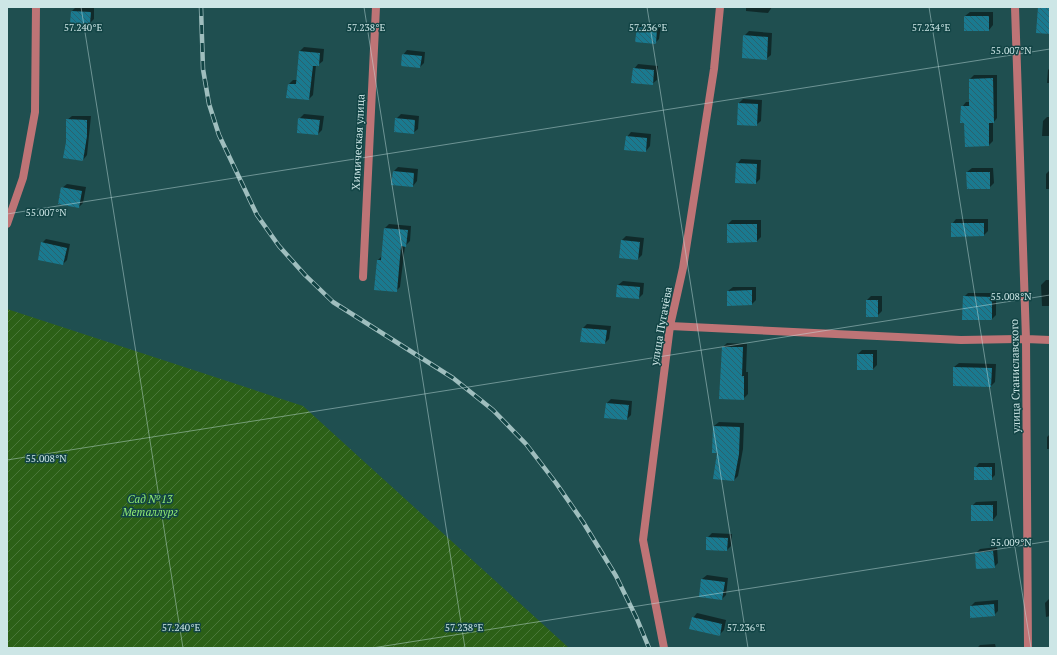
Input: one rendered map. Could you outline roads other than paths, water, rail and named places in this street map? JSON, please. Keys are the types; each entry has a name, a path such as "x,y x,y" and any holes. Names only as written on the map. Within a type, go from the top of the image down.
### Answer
{"street":[{"path":"7,224 23,178 35,112 36,7"},
{"name":"Химическая улица","path":"363,277 376,7"},
{"name":"улица Пугачёва","path":"664,648 643,540 670,326 683,268 695,193 714,69 720,7"},
{"name":"улица Станиславского","path":"1015,7 1026,339 1028,648"},
{"path":"670,326 961,340 1050,340"}],"railway":[{"path":"201,7 203,69 209,104 219,135 257,215 279,246 305,275 333,302 453,378 493,410 526,444 556,483 583,522 616,576 649,648"}],"park label":[{"name":"Сад №13 Металлург","path":"150,505"}]}
